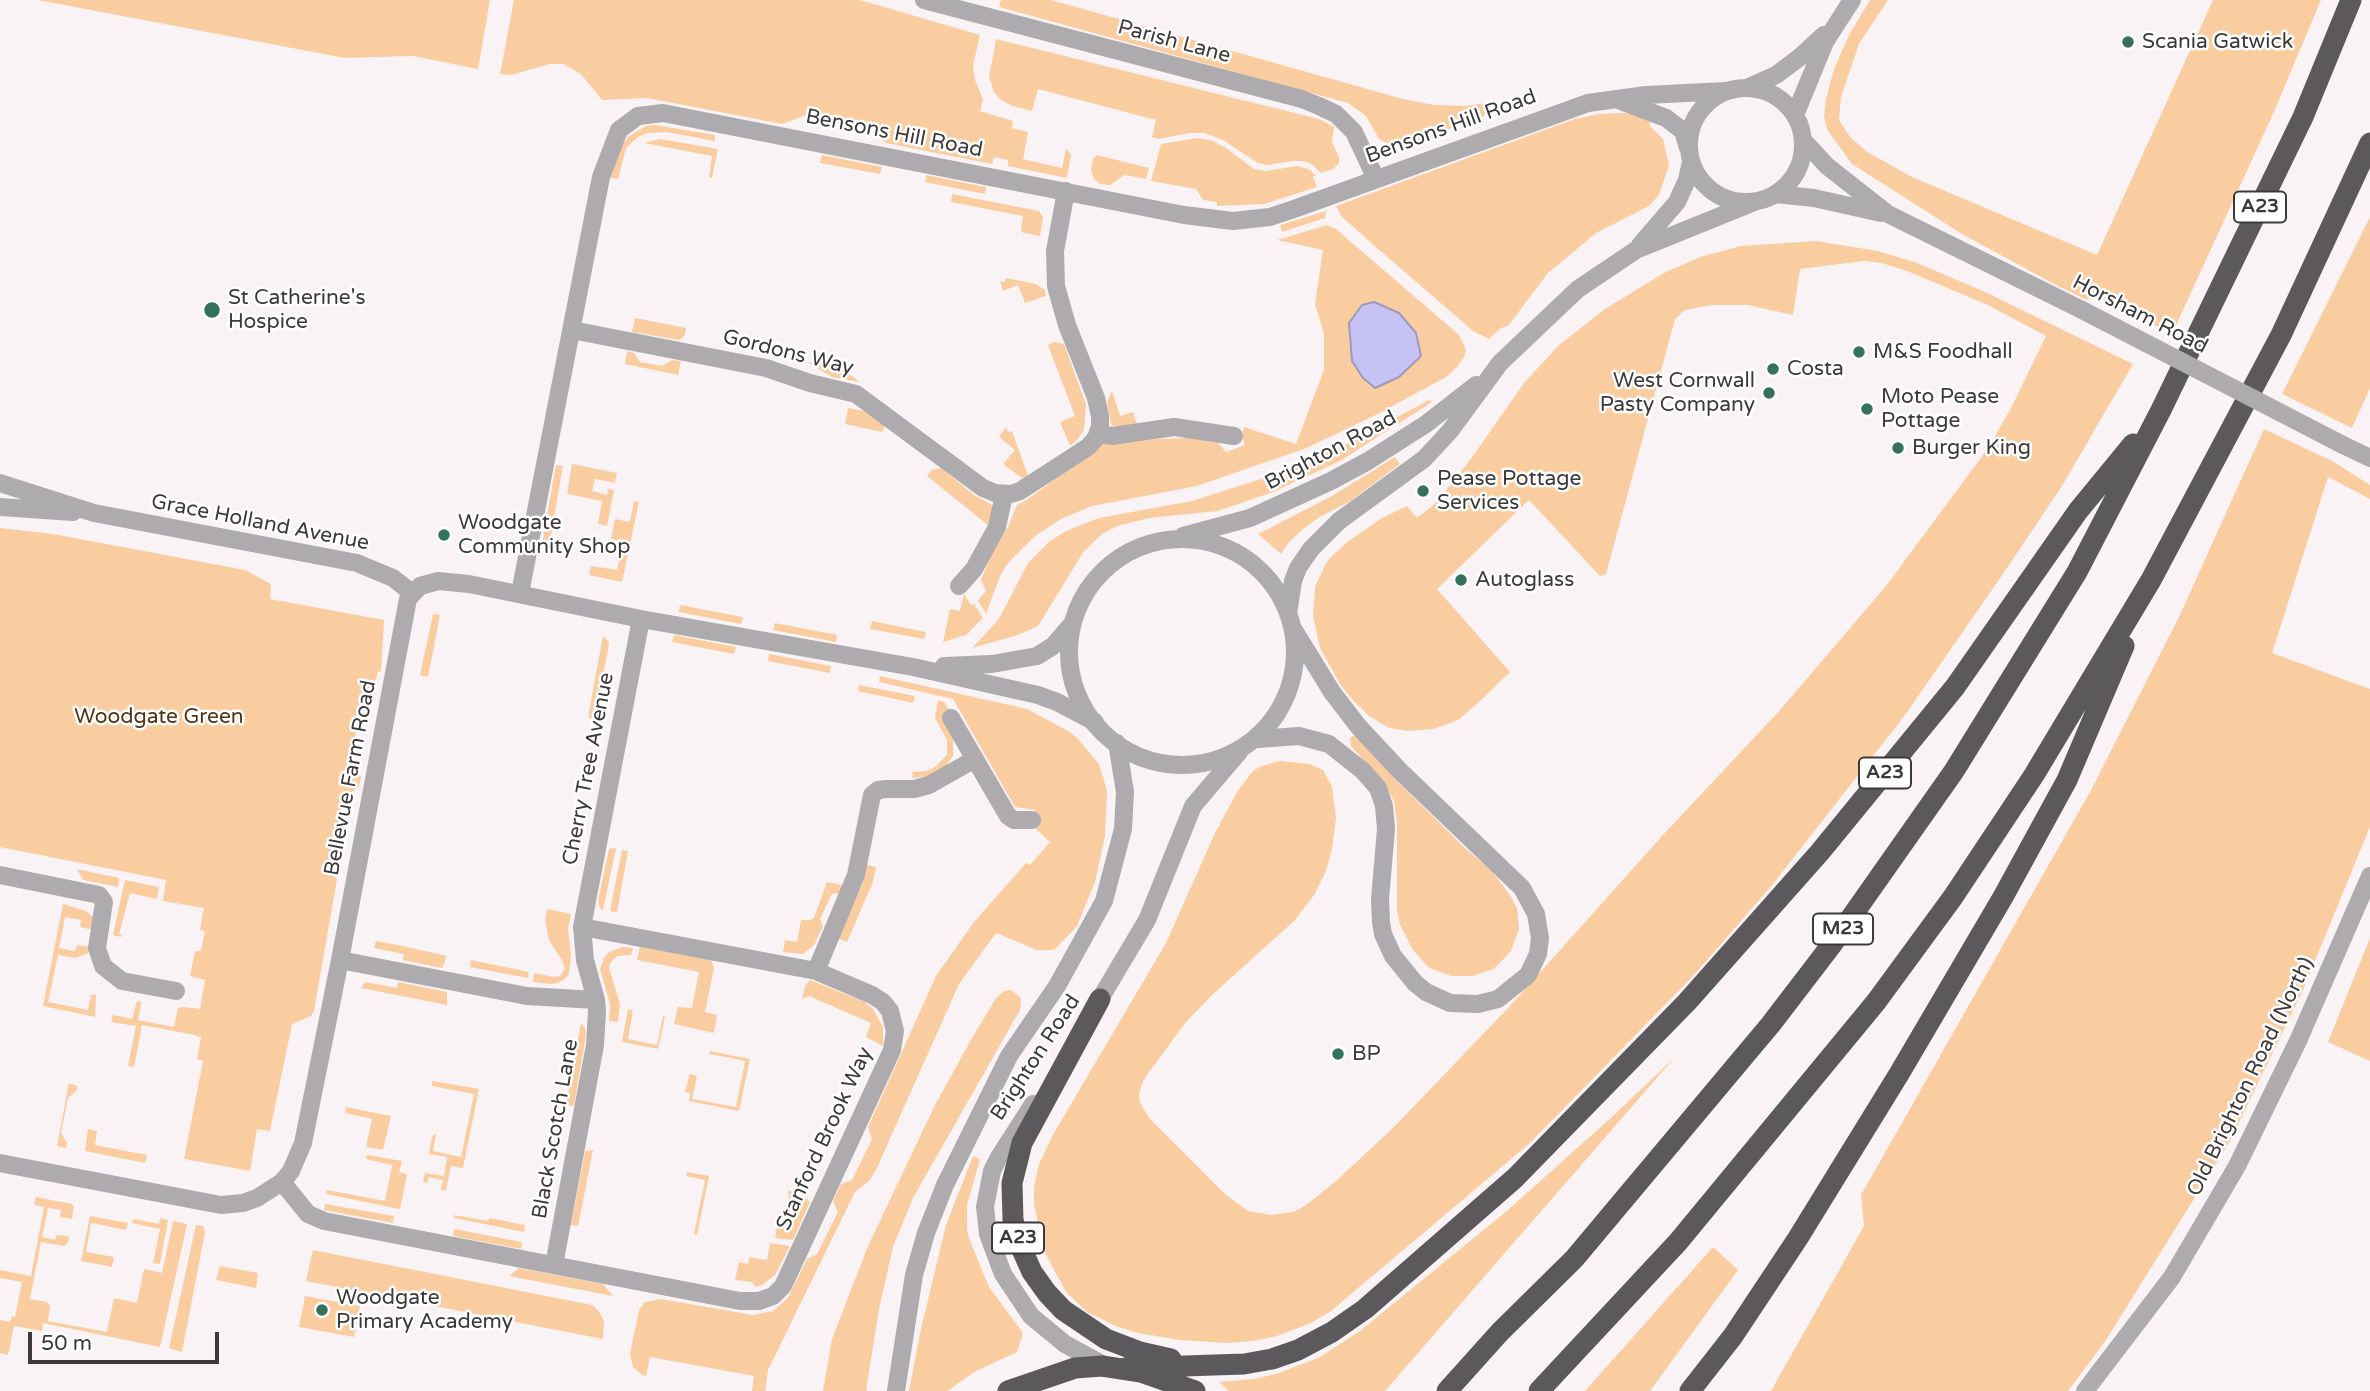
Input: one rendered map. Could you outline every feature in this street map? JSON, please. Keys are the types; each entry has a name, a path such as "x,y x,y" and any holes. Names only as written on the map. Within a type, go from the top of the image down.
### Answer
{"highway":[{"name":"A23","path":"1116,1367 1259,1362 1310,1344 1350,1320 1515,1178 1687,1002 1820,852 1955,687 2078,511 2161,410 2289,148 2351,0"},
{"path":"1539,1391 1678,1242 1876,1002 1953,897 2034,775 2151,580 2281,335 2370,143"},
{"name":"M23","path":"1447,1391 1500,1332 1574,1259 1729,1076 1833,943 1954,771 2077,572 2161,410"},
{"path":"1690,1391 1732,1336 1798,1238 2003,897 2080,753 2151,580"},
{"name":"A23","path":"1100,999 1023,1143 1011,1190 1016,1234 1032,1272 1047,1293 1063,1310 1096,1334 1140,1352 1169,1359 1226,1365"},
{"path":"1008,1391 1027,1382 1075,1368 1116,1367 1195,1391"}],"street":[{"name":"Parish Lane","path":"924,0 1319,106 1336,114 1354,132 1376,179"},
{"path":"1795,114 1818,56 1852,0"},
{"path":"1690,156 1690,132 1698,114 1710,101 1726,91 1765,81 1787,67 1834,26"},
{"path":"1618,99 1666,118 1683,131 1698,177 1710,189 1724,198 1740,202 1757,201 1775,194 1797,172 1802,157 1803,140 1795,114 1778,98 1762,90 1745,88"},
{"name":"Bensons Hill Road","path":"520,593 607,156 619,130 638,116 650,113 674,115 1184,215 1233,220 1270,216 1588,103 1646,95 1726,91"},
{"name":"Horsham Road","path":"1803,140 1827,166 1888,214 2370,458"},
{"name":"Brighton Road","path":"1636,250 1677,202 1688,180 1690,156"},
{"path":"959,586 974,569 997,527 1004,495 1020,491 1082,452 1098,434 1100,412 1067,325 1056,286 1055,251 1066,191"},
{"name":"Horsham Road","path":"1775,194 1814,198 1888,214"},
{"name":"Brighton Road","path":"1174,538 1250,518 1368,461 1426,424 1492,372 1578,289 1636,250 1757,201"},
{"name":"Gordons Way","path":"572,330 766,368 810,383 856,394 983,488 1004,495"},
{"name":"Brighton Road","path":"1290,620 1293,582 1298,568 1311,549 1339,522 1431,452 1450,431 1492,372"},
{"path":"1098,434 1113,436 1174,427 1234,436"},
{"name":"Grace Holland Avenue","path":"0,483 94,513 357,563 393,578 412,593"},
{"name":"Grace Holland Avenue","path":"0,507 94,513"},
{"path":"1094,722 1077,692 1070,668 1069,645 1072,624 1087,587 1106,564 1140,545 1174,538 1211,545 1244,561 1276,590 1290,620 1332,692 1358,726 1522,888 1536,914 1540,938 1538,954 1528,975 1499,999 1478,1004 1450,1003 1415,984 1393,956 1383,934 1380,899 1386,828 1384,806 1378,788 1363,771 1329,744 1299,736 1258,739"},
{"path":"412,593 430,583 449,581 641,619 912,667 1038,695 1066,706 1094,722 1117,743 1140,755 1177,763 1217,760 1239,752 1258,739 1276,721 1290,691 1294,661 1290,620"},
{"name":"Bellevue Farm Road","path":"0,1163 221,1205 243,1203 257,1198 282,1182 299,1158 303,1143 406,607 412,593"},
{"name":"Cherry Tree Avenue","path":"582,927 641,619"},
{"path":"912,667 992,664 1025,659 1045,652 1061,639 1072,624"},
{"path":"951,718 1009,816 1014,820 1032,820"},
{"name":"Brighton Road","path":"896,1391 914,1275 926,1233 945,1185 1009,1056 1057,986 1104,901 1123,829 1125,792 1117,743"},
{"name":"Brighton Road","path":"1116,1367 1065,1344 1027,1312 999,1266 988,1234 985,1217 987,1191 999,1157 1147,920 1193,806 1239,752"},
{"path":"816,971 856,875 872,795 878,790 914,789 929,785 975,760"},
{"path":"0,875 99,895 104,902 97,948 103,966 122,981 176,991"},
{"name":"Old Brighton Road (North)","path":"2085,1391 2172,1277 2237,1166 2366,897 2370,876"},
{"path":"340,960 527,996 596,1000 582,944 582,927"},
{"name":"Stanford Brook Way","path":"282,1182 308,1214 324,1221 740,1301 759,1301 773,1296 783,1286 895,1040 894,1021 883,1002 816,971 582,927"},
{"name":"Black Scotch Lane","path":"554,1265 595,1045 596,1000"}],"green space":[{"path":"38,0 490,0 478,69 413,56 345,58"},
{"path":"514,0 860,0 980,35 973,66 975,80 983,99 980,111 1013,121 1012,128 1028,132 1023,159 1062,168 1066,148 1071,155 1067,178 1008,166 1008,160 994,157 992,164 886,143 879,138 875,129 804,116 782,124 647,98 602,100 581,74 563,64 550,64 511,75 500,74"},
{"path":"1001,0 1051,0 1403,99 1434,105 1464,106 1493,102 1484,116 1404,146 1390,145 1379,139 1366,116 1348,103 999,7"},
{"path":"1870,0 1888,0 1859,44 1841,97 1839,120 1850,137 1867,152 1912,177 2097,255 2213,0 2321,0 2273,114 2172,334 2095,295 2087,300 2054,284 1962,234 1852,164 1828,131 1824,117 1834,69 1849,35"},
{"path":"996,39 1319,119 1334,127 1332,142 1339,163 1333,169 1320,173 1313,165 1304,161 1267,165 1258,163 1223,140 1204,133 1158,139 1152,137 1156,120 1038,89 1032,111 1012,106 994,92 989,77"},
{"path":"1621,113 1638,114 1652,119 1649,125 1663,139 1669,165 1659,195 1649,206 1596,233 1548,273 1508,326 1501,328 1489,339 1473,331 1369,241 1341,216 1336,206 1575,119"},
{"path":"655,125 715,135 715,141 666,132 648,133 638,137 626,148 618,179 611,178 616,154 628,137 646,126"},
{"path":"1197,138 1213,141 1226,148 1254,169 1266,171 1297,166 1308,169 1316,175 1313,177 1317,187 1264,204 1217,206 1217,202 1203,200 1196,189 1151,181 1161,144"},
{"path":"660,139 718,149 712,178 709,177 712,156 644,143"},
{"path":"822,155 882,167 880,174 820,163"},
{"path":"1097,155 1149,168 1146,179 1124,175 1110,185 1100,184 1094,179 1091,170 1093,159"},
{"path":"926,175 986,187 985,194 925,182"},
{"path":"952,194 1039,211 1043,217 1040,236 1021,232 1023,216 951,202"},
{"path":"1326,211 1325,218 1282,232 1280,225"},
{"path":"2370,217 2370,388 2352,428 2282,394"},
{"path":"1327,225 1336,229 1459,335 1466,350 1464,357 1446,377 1378,414 1304,449 1197,486 1092,506 1061,519 1035,536 1008,563 1000,576 986,614 978,601 986,591 981,580 991,554 1008,527 1017,505 1104,443 1114,445 1188,438 1218,443 1226,452 1245,445 1242,436 1244,427 1296,444 1324,370 1324,334 1315,304 1323,250 1277,240","holes":["1362,305 1399,313 1416,333 1421,355 1350,345 1349,323"]},
{"path":"1816,241 1878,251 1917,263 1983,291 2133,364 2062,486 2005,571 1905,715 1773,884 1695,974 1530,1143 1331,1311 1311,1323 1277,1336 1227,1343 1180,1340 1138,1333 1087,1312 1066,1292 1045,1253 1034,1205 1034,1187 1039,1164 1054,1133 1166,943 1215,833 1237,792 1253,771 1279,761 1310,764 1323,770 1332,787 1336,818 1326,871 1314,895 1295,920 1186,1022 1144,1079 1139,1093 1140,1103 1150,1119 1226,1195 1248,1211 1271,1215 1293,1212 1305,1206 1336,1181 1395,1126 1509,1007 1663,835 1781,709 1886,586 1989,447 2046,336 1988,305 1907,271 1882,263 1864,261 1800,269 1793,315 1748,305 1712,305 1685,310 1675,319 1606,574 1600,576 1529,500 1437,589 1510,672 1458,720 1434,729 1408,731 1389,728 1369,716 1351,698 1320,648 1313,616 1315,587 1326,563 1334,554 1382,518 1407,506 1417,518 1437,502 1524,383 1559,345 1605,309 1664,273 1700,257 1741,246"},
{"path":"1006,278 1036,284 1045,290 1046,296 1025,303 1018,285 1003,291 1000,281 1005,282"},
{"path":"635,318 686,328 685,335 680,340 632,332"},
{"path":"1054,342 1064,344 1086,404 1084,429 1070,446 1060,422 1075,416 1048,345"},
{"path":"627,351 634,353 640,362 662,366 672,360 681,361 678,375 625,364"},
{"path":"807,362 844,370 860,382 832,377"},
{"path":"1112,391 1120,416 1133,412 1137,424 1117,427 1111,425 1107,402"},
{"path":"1429,400 1432,402 1340,461 1273,492 1218,511 1149,518 1117,526 1102,534 1084,551 1038,626 1018,635 972,648 999,619 1028,563 1050,541 1066,531 1099,518 1192,501 1267,477 1347,444"},
{"path":"848,408 864,411 885,425 882,432 845,424"},
{"path":"1006,427 1008,432 1012,431 1028,476 1022,478 1003,464 1015,450 999,437"},
{"path":"2264,429 2334,462 2370,485 2370,499 2328,477 2272,653 2370,689 2370,827 2303,990 2230,1141 2106,1340 2068,1391 1771,1391 1864,1226 1861,1195 2090,792 2179,617"},
{"path":"1395,457 1400,464 1349,502 1303,529 1281,554 1258,534 1332,496"},
{"path":"572,464 617,473 615,483 595,479 592,491 607,495 608,489 614,490 607,526 598,524 602,501 567,494"},
{"path":"556,465 563,466 549,546 542,544"},
{"path":"941,468 974,495 992,505 996,513 989,526 927,476 931,470"},
{"path":"634,501 639,502 622,582 589,575 591,566 617,570 623,542 611,539 615,519 630,522"},
{"name":"Woodgate Green","path":"0,528 53,534 245,570 271,584 270,599 384,620 381,672 378,671 375,683 363,693 351,761 361,777 359,787 344,797 330,866 337,879 314,1011 311,1016 292,1024 270,1131 257,1129 250,1171 184,1159 203,1061 197,1059 201,1038 142,1025 134,1067 128,1066 136,1026 111,1022 113,1015 132,1019 137,1001 141,1004 138,1020 174,1027 178,1008 200,1009 205,980 190,976 195,951 201,951 205,931 200,930 204,908 163,901 166,880 0,847"},
{"path":"964,594 983,618 966,635 943,642 950,609 960,611"},
{"path":"680,605 743,617 741,624 679,612"},
{"path":"433,614 440,615 428,677 420,675"},
{"path":"872,621 926,632 924,639 870,629"},
{"path":"775,623 837,635 836,642 773,630"},
{"path":"674,635 736,647 734,654 672,642"},
{"path":"603,636 609,642 595,719 588,717"},
{"path":"769,654 831,666 830,673 768,661"},
{"path":"880,676 1027,709 1070,732 1079,740 1099,764 1107,791 1105,836 1095,882 1077,926 1054,950 1037,950 996,933 959,984 876,1170 869,1181 855,1192 768,1370 765,1391 752,1391 754,1376 650,1357 646,1376 642,1375 633,1367 630,1354 639,1310 645,1302 661,1299 753,1315 773,1311 788,1298 807,1259 817,1254 838,1212 833,1201 841,1184 852,1180 872,1139 868,1127 936,976 974,922 1026,863 1030,865 1050,842 1036,829 1035,810 1015,807 953,699 879,682"},
{"path":"859,685 915,696 913,703 858,691"},
{"path":"938,700 944,702 951,713 942,719 953,740 953,756 945,767 930,776 912,778 913,772 935,767 947,755 947,740 935,718"},
{"path":"1357,737 1467,850 1491,870 1510,895 1517,908 1519,929 1511,951 1494,969 1472,976 1451,976 1428,967 1413,950 1400,925 1397,911 1397,823 1394,801 1384,783 1351,746 1350,738"},
{"path":"616,848 601,910 598,901 609,849"},
{"path":"622,850 628,851 617,912 610,911"},
{"path":"867,865 876,867 873,882 847,942 838,938 863,883"},
{"path":"77,869 119,878 118,887 83,880"},
{"path":"125,880 159,887 157,899 130,893 119,934 121,937 113,935"},
{"path":"827,882 843,885 841,893 832,894 820,919 823,926 814,945 803,954 783,952 785,940 797,942 801,920 812,920"},
{"path":"63,904 86,911 94,918 93,930 80,927 81,920 65,917 59,948 75,951 77,945 91,947 88,953 76,958 58,955 48,1002 88,1010 91,995 96,994 95,1017 43,1006"},
{"path":"547,909 571,914 568,929 571,955 569,973 558,983 550,984 533,982 534,973 554,977 560,976 565,969 549,940 545,920"},
{"path":"2370,938 2370,1061 2328,1042"},
{"path":"376,941 447,956 442,968 403,960 404,954 374,948"},
{"path":"623,947 633,948 631,955 617,956 610,963 609,968 620,1004 618,1022 609,1021 610,1004 600,969 609,952"},
{"path":"640,947 711,960 714,968 705,1012 717,1015 714,1033 674,1024 678,1007 692,1008 699,972 637,960"},
{"path":"471,960 529,972 528,978 470,967"},
{"path":"810,980 865,1002 873,1009 883,1027 883,1046 866,1037 871,1023 809,996 802,999 805,986"},
{"path":"365,982 397,988 398,982 447,992 447,1005 361,988"},
{"path":"1011,990 1021,998 1020,1010 913,1198 893,1247 879,1309 866,1391 823,1391 832,1339 868,1246 935,1105 972,1038 996,998 1004,991"},
{"path":"628,1009 633,1010 628,1039 657,1045 663,1016 665,1017 658,1049 622,1042"},
{"path":"581,1023 585,1027 586,1035 574,1106 566,1105"},
{"path":"710,1051 750,1059 739,1111 689,1101 690,1093 685,1092 690,1074 697,1076 692,1099 736,1107 745,1061 710,1054"},
{"path":"1675,1057 1385,1391 1229,1391 1219,1382 1255,1379 1279,1373 1320,1357 1360,1331 1508,1210"},
{"path":"432,1081 479,1089 463,1168 451,1166 446,1190 441,1190 443,1180 429,1177 427,1183 423,1182 425,1173 444,1176 447,1157 429,1154 432,1136 436,1134 433,1151 461,1157 474,1094 432,1086"},
{"path":"69,1083 77,1086 77,1090 68,1098 61,1133 67,1143 66,1148 57,1146"},
{"path":"346,1107 391,1116 383,1150 366,1147 372,1119 345,1113"},
{"path":"88,1129 97,1131 95,1145 147,1155 145,1163 85,1151"},
{"path":"593,1150 578,1226 571,1225 585,1151"},
{"path":"367,1155 402,1161 399,1172 407,1174 400,1209 326,1194 327,1190 385,1201 392,1165 366,1159"},
{"path":"973,1156 980,1159 967,1205 970,1241 989,1287 1023,1333 1017,1352 976,1371 947,1391 909,1391 946,1225"},
{"path":"687,1172 709,1176 697,1235 694,1234 705,1180 686,1176"},
{"path":"788,1190 810,1202 793,1240 775,1238 789,1198"},
{"path":"36,1197 72,1204 74,1207 72,1219 60,1217 61,1210 48,1208 42,1237 55,1240 57,1235 69,1236 68,1243 64,1246 41,1242 30,1299 47,1302 50,1306 48,1321 107,1332 114,1298 137,1303 144,1269 162,1273 173,1221 187,1224 160,1347 43,1323 42,1331 14,1326 8,1355 0,1353 0,1320 10,1322 12,1316 15,1317 22,1282 0,1278 0,1270 31,1276 44,1207 34,1205"},
{"path":"325,1204 394,1216 393,1223 324,1210"},
{"path":"454,1215 525,1225 524,1232 454,1218"},
{"path":"90,1216 128,1223 126,1230 91,1223 86,1252 114,1257 112,1267 81,1261"},
{"path":"160,1218 168,1220 160,1264 153,1263 160,1229 132,1223 133,1219 159,1224"},
{"path":"196,1225 203,1226 205,1232 182,1352 169,1348"},
{"path":"454,1229 522,1242 521,1249 453,1236"},
{"path":"770,1243 790,1246 775,1275 755,1287 752,1282 735,1280 739,1262 748,1264 749,1257 767,1260"},
{"path":"1713,1247 1738,1270 1650,1391 1585,1391"},
{"path":"313,1250 592,1305 604,1321 603,1339 306,1281"},
{"path":"220,1266 258,1273 256,1288 216,1280"},
{"path":"519,1268 603,1284 613,1296 509,1276"},
{"path":"305,1296 360,1306 354,1337 299,1327"}],"shaded area":[{"path":"1374,302 1399,313 1416,333 1421,356 1399,377 1375,388 1363,378 1352,361 1349,323 1362,305"}],"place":[{"name":"Scania Gatwick","path":"2128,42"},
{"name":"St Catherine's Hospice","path":"212,310"},
{"name":"M&S Foodhall","path":"1859,352"},
{"name":"Costa","path":"1773,369"},
{"name":"West Cornwall Pasty Company","path":"1769,393"},
{"name":"Moto Pease Pottage","path":"1867,409"},
{"name":"Burger King","path":"1898,448"},
{"name":"Pease Pottage Services","path":"1423,491"},
{"name":"Woodgate Community Shop","path":"444,535"},
{"name":"Autoglass","path":"1461,580"},
{"name":"BP","path":"1338,1054"},
{"name":"Woodgate Primary Academy","path":"322,1310"}]}
